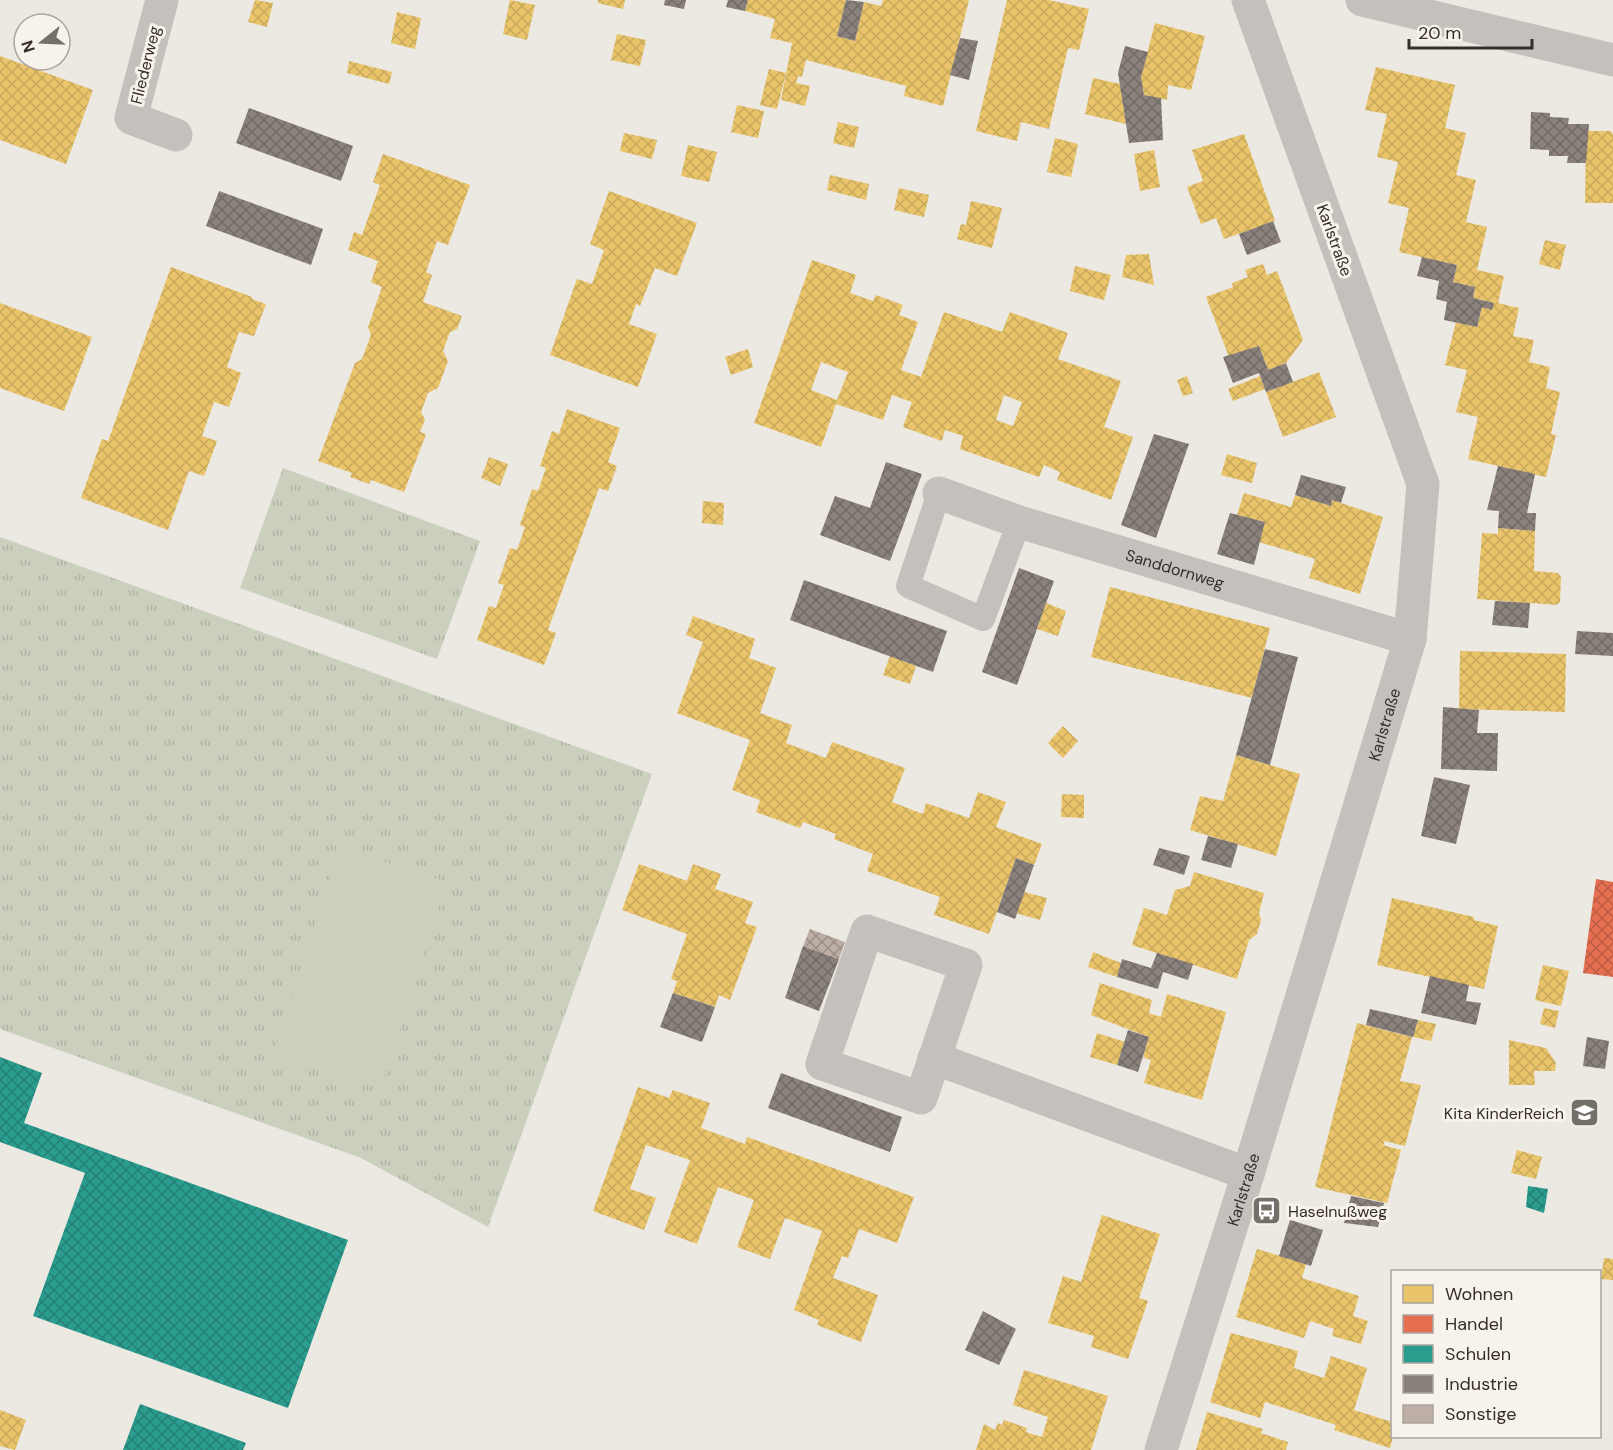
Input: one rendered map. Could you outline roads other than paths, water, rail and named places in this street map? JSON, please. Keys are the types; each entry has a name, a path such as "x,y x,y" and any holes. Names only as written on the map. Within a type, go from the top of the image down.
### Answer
{"street":[{"name":"Fliederweg","path":"162,0 131,118 176,135"},
{"name":"Karlstraße","path":"1161,1450 1248,1174 1410,639 1423,484 1248,0"},
{"path":"1362,0 1613,60"},
{"name":"Sanddornweg","path":"939,493 1019,522 1410,639"},
{"path":"867,931 966,965 934,1058 921,1098 822,1064 867,931"},
{"path":"934,1058 1248,1174"}],"lane":[{"path":"939,493 908,586 983,619 1019,522"}],"place":[{"name":"Kita KinderReich","path":"1585,1113"},
{"name":"Haselnußweg","path":"1267,1211"}]}
